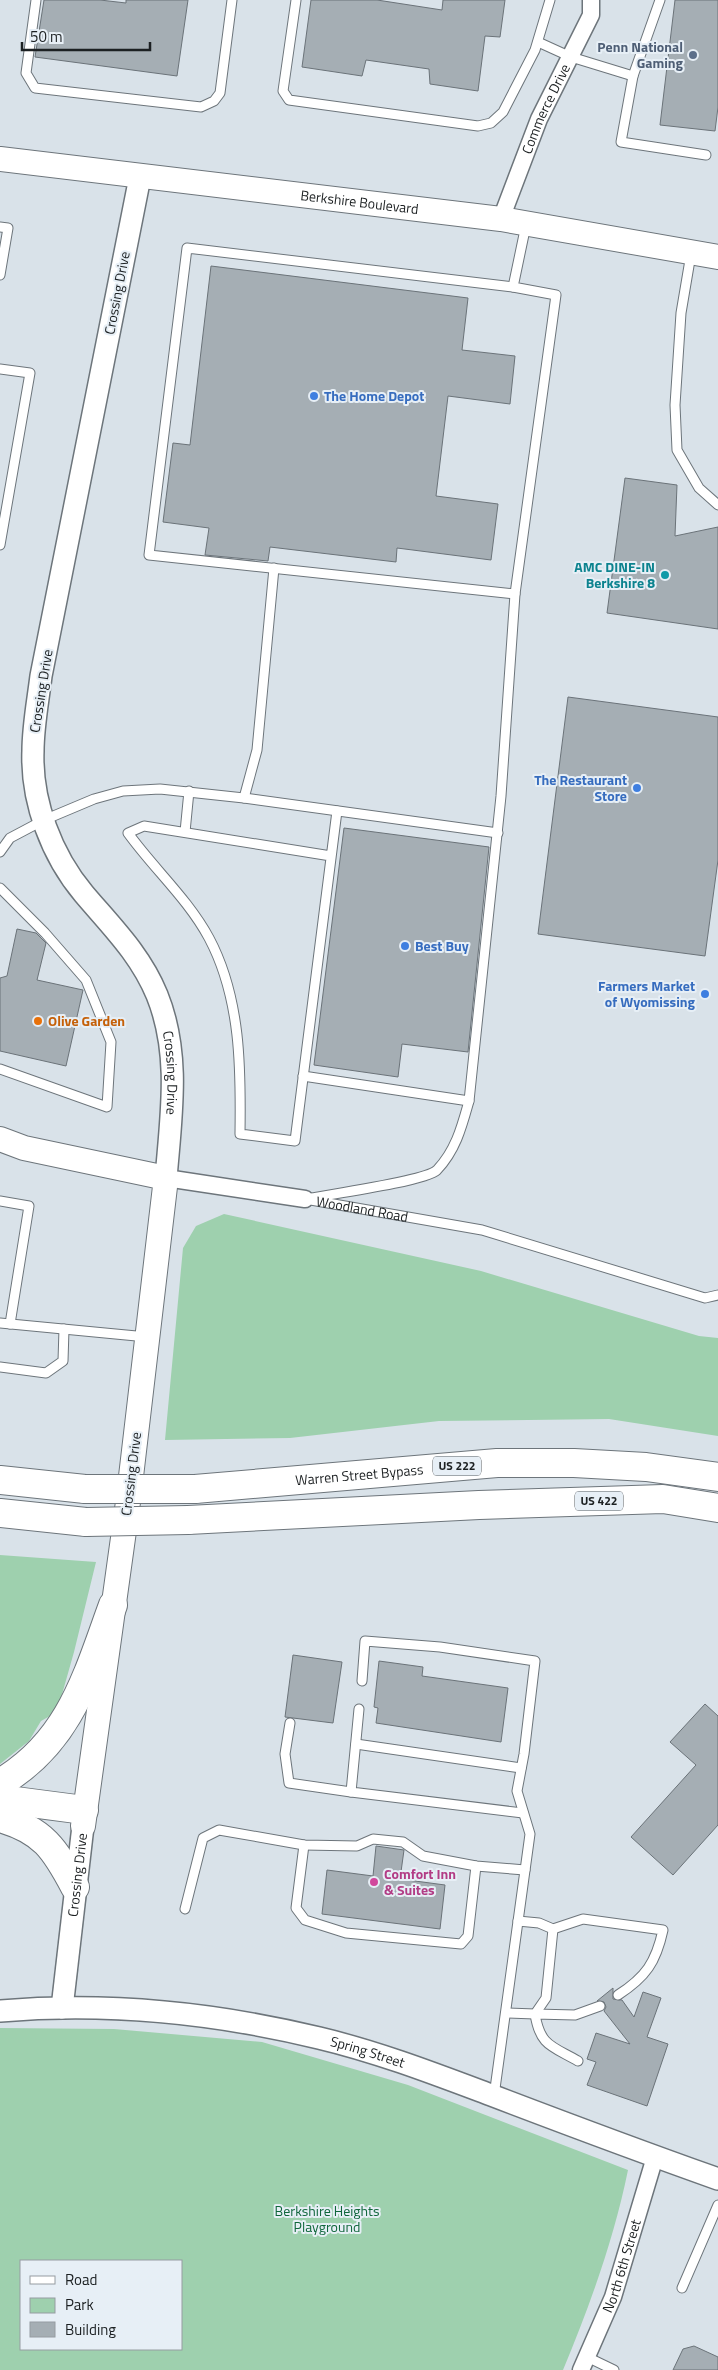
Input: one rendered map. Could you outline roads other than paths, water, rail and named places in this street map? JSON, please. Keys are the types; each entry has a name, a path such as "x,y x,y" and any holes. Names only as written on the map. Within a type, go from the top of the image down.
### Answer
{"highway":[{"name":"Warren Street Bypass","path":"0,1478 85,1488 196,1489 497,1463 574,1463 646,1466 718,1477"},
{"name":"US 422","path":"479,1505 663,1499 718,1508"},
{"path":"0,1513 86,1522 188,1520 479,1505 718,1522"},
{"path":"0,1521 58,1519"},
{"path":"0,1782 17,1773 54,1738 66,1719 87,1676 113,1605"},
{"path":"0,1799 83,1818"},
{"path":"0,1817 83,1818"},
{"path":"0,1817 36,1832 57,1854 74,1887"}],"main road":[{"name":"Berkshire Boulevard","path":"0,159 501,219 691,254 718,257"},
{"name":"Woodland Road","path":"0,1139 24,1148 166,1178"},
{"name":"Crossing Drive","path":"83,1818 128,1502 166,1178"}],"street":[{"name":"Commerce Drive","path":"501,219 539,119 591,15 591,0"},
{"name":"Crossing Drive","path":"140,177 40,686 32,753 36,786 44,820 54,846 70,875 129,944 158,996 167,1025 173,1056 174,1089 166,1178"},
{"name":"Woodland Road","path":"166,1178 304,1199"},
{"name":"Crossing Drive","path":"62,2008 83,1818"},
{"name":"Spring Street","path":"0,2011 62,2008 182,2014 264,2026 320,2038 376,2054 718,2179"},
{"name":"North 6th Street","path":"584,2363 613,2296 655,2157"}],"lane":[{"path":"36,0 26,73 35,88 201,107 214,101 220,93 232,0"},
{"path":"296,0 283,91 289,100 478,126 491,123 503,112 538,42 550,0"},
{"path":"660,0 633,76 620,142 706,155"},
{"path":"538,42 571,57 633,76"},
{"path":"514,287 527,223"},
{"path":"0,227 8,228 0,275"},
{"path":"304,1199 399,1182 436,1171 459,1139 469,1101 498,833 515,594 556,295 514,287 187,248 149,555 515,594"},
{"path":"691,254 680,321 675,405 677,450 699,488 718,505"},
{"path":"0,369 30,373 0,545"},
{"path":"244,798 257,750 274,568"},
{"path":"0,852 10,838 44,820 94,799 123,791 160,789 244,798 498,833"},
{"path":"185,832 189,791"},
{"path":"331,856 144,826 128,833 195,916 209,938 222,972 232,1006 238,1042 240,1134 294,1141 337,811"},
{"path":"0,888 45,932 86,980 111,1042 107,1107 0,1070"},
{"path":"303,1076 469,1101"},
{"name":"Woodland Road","path":"304,1199 482,1230 705,1298 718,1295"},
{"path":"0,1201 29,1206 10,1324"},
{"path":"0,1323 147,1337"},
{"path":"0,1366 46,1373 63,1361 64,1329"},
{"path":"362,1681 365,1641 440,1648 535,1661 521,1768 516,1791 530,1834 494,2096"},
{"path":"351,1792 359,1709"},
{"path":"290,1723 285,1754 289,1783 524,1813"},
{"path":"356,1744 521,1768"},
{"path":"185,1909 203,1838 219,1830 304,1845 357,1846 373,1839 403,1842 423,1856 476,1866 525,1870"},
{"path":"304,1845 296,1908 305,1920 346,1933 461,1944 468,1936 476,1866"},
{"path":"518,1921 539,1923 553,1929 583,1918 664,1930 658,1954 636,1984 618,1995"},
{"path":"553,1929 546,1998 535,2014 538,2032 547,2044 578,2060"},
{"path":"506,2013 575,2015 600,2006"},
{"path":"682,2288 718,2205"},
{"path":"584,2363 614,2370"}],"place":[{"name":"Penn National Gaming","path":"693,55"},
{"name":"The Home Depot","path":"314,396"},
{"name":"AMC DINE-IN Berkshire 8","path":"665,575"},
{"name":"The Restaurant Store","path":"637,788"},
{"name":"Best Buy","path":"405,946"},
{"name":"Farmers Market of Wyomissing","path":"705,994"},
{"name":"Olive Garden","path":"38,1021"},
{"name":"Comfort Inn & Suites","path":"374,1882"}],"park label":[{"name":"Berkshire Heights Playground","path":"327,2220"}]}
